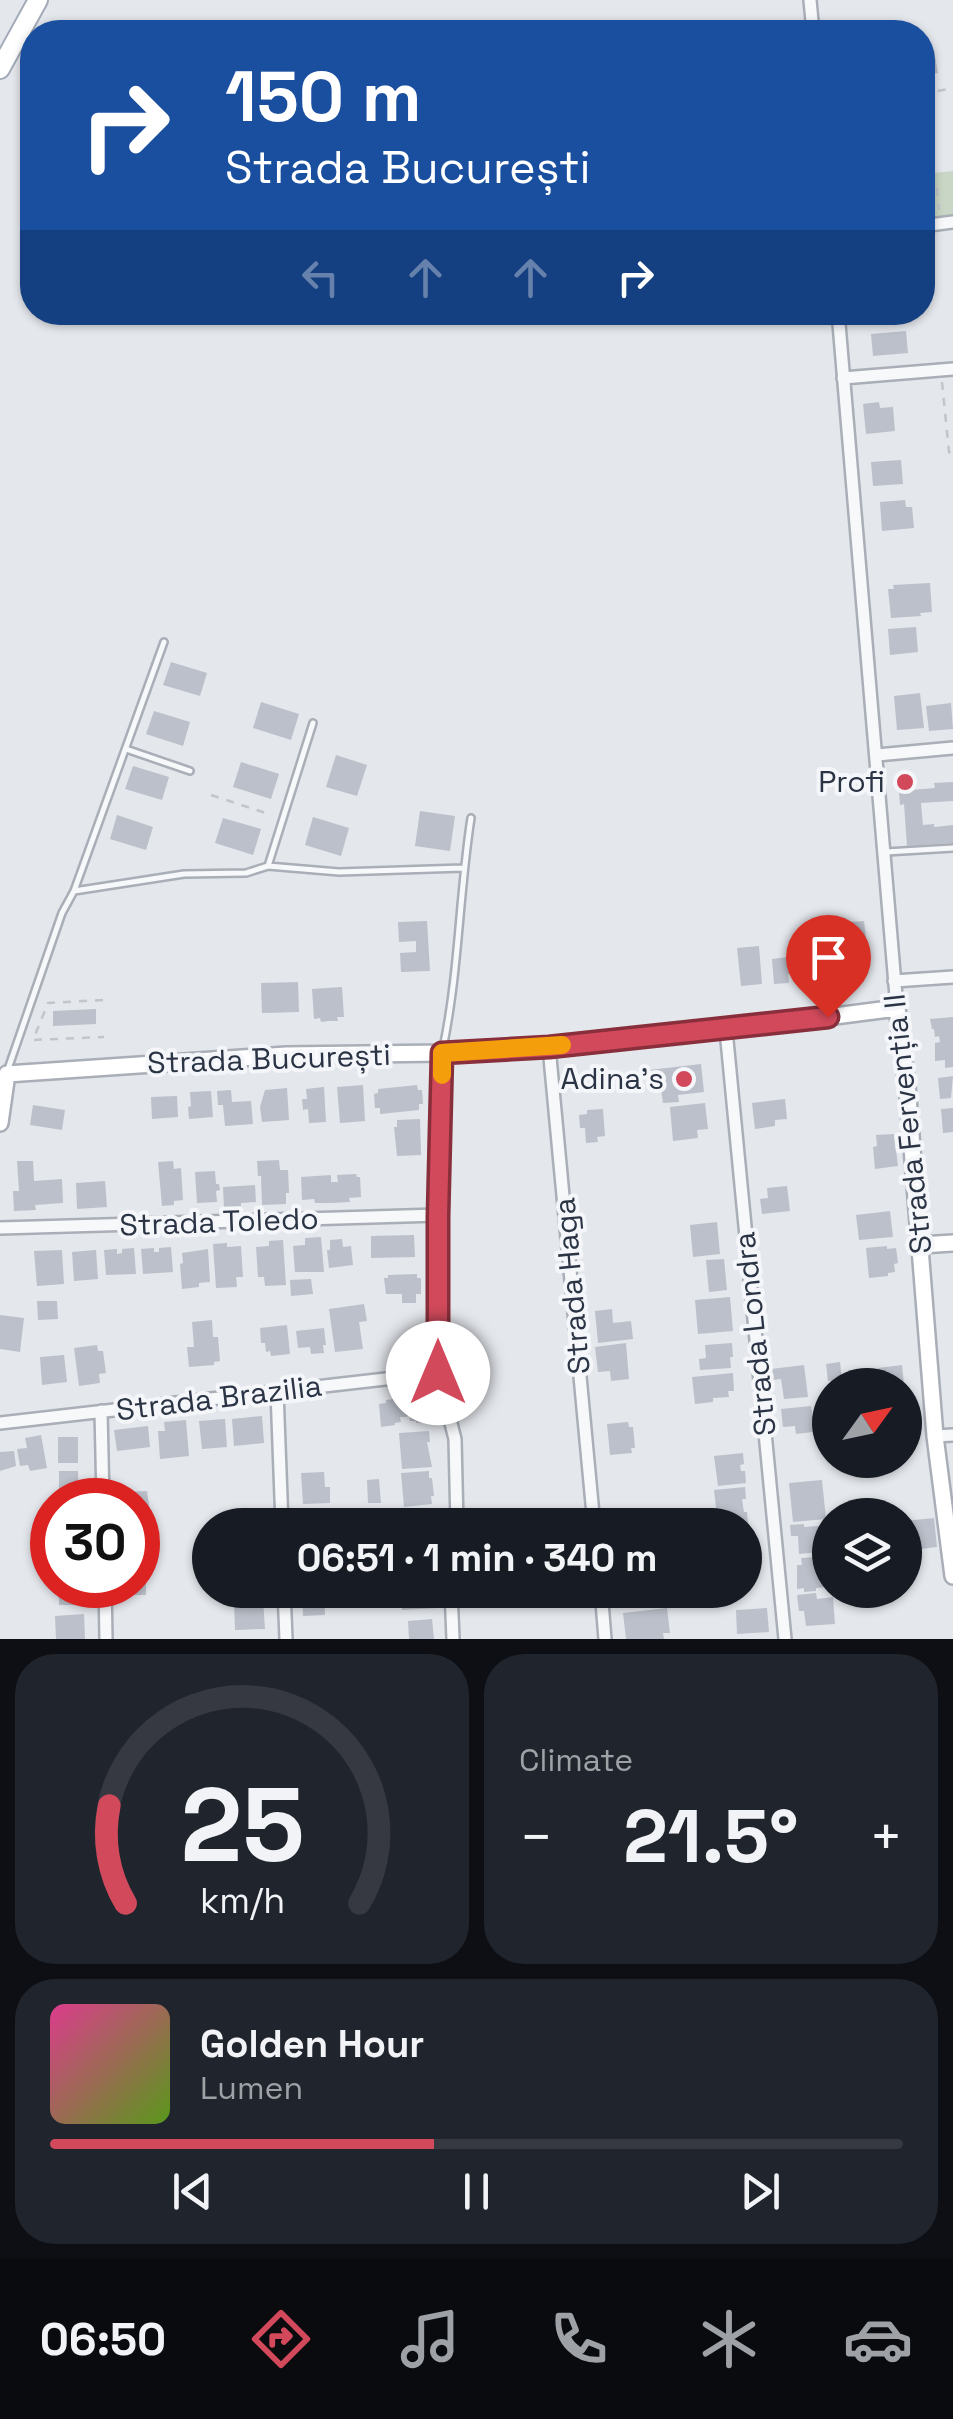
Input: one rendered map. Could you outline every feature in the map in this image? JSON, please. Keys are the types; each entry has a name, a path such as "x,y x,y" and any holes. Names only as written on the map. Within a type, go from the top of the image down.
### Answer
{"main road":[{"path":"0,69 20,33"}],"street":[{"name":"Strada Fervenția II","path":"839,325 935,1436 953,1576"},
{"path":"843,378 947,370"},
{"path":"877,755 953,748"},
{"path":"894,981 953,977"},
{"name":"Strada București","path":"3,1073 286,1055 549,1047 897,1008"},
{"name":"Strada Londra","path":"726,1030 785,1639"},
{"name":"Strada Haga","path":"549,1047 592,1508"},
{"path":"442,1053 438,1373 454,1439 456,1508"},
{"path":"0,1123 3,1073"},
{"name":"Strada Toledo","path":"0,1228 438,1216"},
{"path":"920,1245 953,1243"},
{"name":"Strada Brazilia","path":"0,1423 438,1373"},
{"path":"277,1391 281,1508"},
{"path":"101,1411 103,1478"},
{"path":"935,1436 953,1434"},
{"path":"105,1608 106,1639"},
{"path":"285,1608 286,1639"},
{"path":"452,1608 453,1639"},
{"path":"602,1608 605,1639"}],"lane":[{"path":"3,1073 164,642"},
{"path":"268,866 313,723"},
{"path":"126,749 190,771"},
{"path":"442,1053 450,1019 471,818"},
{"path":"884,852 953,848"},
{"path":"74,891 184,874 246,873 268,866 339,872 463,868"}],"path":[{"path":"935,187 940,210"},
{"path":"947,370 949,452 953,456"},
{"path":"211,795 282,819"},
{"path":"103,1000 48,1003 33,1040 104,1037"}],"green space":[{"path":"953,171 953,216 935,218 935,173"}],"building":[{"path":"906,331 908,353 873,356 871,334"},
{"path":"879,402 880,408 893,407 895,431 866,434 863,404"},
{"path":"901,460 903,484 873,486 871,462"},
{"path":"905,500 906,507 912,507 914,528 882,531 880,502"},
{"path":"930,583 932,612 891,618 888,589 894,589 893,585"},
{"path":"916,627 918,652 890,655 888,629"},
{"path":"171,662 207,673 200,696 163,685"},
{"path":"920,693 924,728 897,730 894,696"},
{"path":"261,702 299,714 291,740 253,728"},
{"path":"951,703 953,729 929,731 926,706"},
{"path":"154,711 190,722 183,746 146,734"},
{"path":"336,755 367,765 357,796 326,787"},
{"path":"241,762 279,774 271,799 233,787"},
{"path":"133,766 169,777 162,800 125,789"},
{"path":"953,782 953,801 921,803 923,825 953,825 953,843 907,846 904,804 900,805 899,791"},
{"path":"420,811 455,816 450,851 415,846"},
{"path":"117,815 153,827 146,850 110,839"},
{"path":"313,817 349,828 341,856 305,845"},
{"path":"223,818 261,829 253,855 215,843"},
{"path":"427,921 430,971 401,972 400,953 416,952 416,941 399,942 398,922"},
{"path":"864,921 867,946 850,947 851,953 835,954 835,960 804,967 804,973 788,974 789,983 774,984 772,959 788,957 787,949 803,947 803,942 834,934 834,928"},
{"path":"759,946 762,984 741,986 737,948"},
{"path":"298,982 299,1012 262,1013 261,983"},
{"path":"342,987 344,1017 337,1017 338,1021 314,1019 312,989"},
{"path":"96,1009 96,1024 53,1026 53,1011"},
{"path":"953,1017 953,1067 945,1068 945,1060 935,1061 935,1043 940,1042 930,1019"},
{"path":"701,1064 704,1092 678,1095 679,1102 663,1103 661,1089 651,1090 649,1070"},
{"path":"953,1076 951,1098 940,1099 938,1078"},
{"path":"363,1085 365,1121 340,1123 337,1087"},
{"path":"417,1085 422,1090 423,1104 419,1104 419,1110 380,1114 380,1108 375,1108 374,1094 378,1089"},
{"path":"324,1087 326,1122 309,1123 302,1099 307,1099 306,1089"},
{"path":"287,1088 289,1120 262,1122 260,1107 265,1090"},
{"path":"231,1090 232,1102 251,1101 253,1124 225,1126 217,1091"},
{"path":"211,1091 213,1117 189,1119 190,1092"},
{"path":"177,1096 178,1117 152,1119 151,1097"},
{"path":"785,1099 787,1119 775,1120 775,1126 755,1129 752,1103"},
{"path":"705,1103 708,1129 697,1130 698,1138 673,1141 670,1107"},
{"path":"33,1105 65,1110 62,1130 30,1125"},
{"path":"953,1108 953,1132 943,1133 941,1109"},
{"path":"603,1109 605,1136 597,1137 598,1142 586,1143 579,1115"},
{"path":"420,1119 421,1155 397,1156 397,1120"},
{"path":"894,1134 898,1166 875,1169 876,1135"},
{"path":"279,1160 280,1170 288,1170 286,1204 262,1205 257,1161"},
{"path":"17,1161 33,1161 34,1181 62,1179 63,1203 14,1211 13,1191 19,1191"},
{"path":"173,1161 174,1169 181,1168 183,1200 162,1206 158,1162"},
{"path":"215,1171 220,1190 216,1191 217,1202 197,1203 195,1172"},
{"path":"331,1175 331,1182 338,1182 337,1175 360,1177 361,1197 332,1203 302,1200 301,1177"},
{"path":"105,1181 107,1207 77,1209 76,1183"},
{"path":"255,1185 256,1202 241,1203 241,1208 224,1208 223,1187"},
{"path":"787,1186 790,1211 762,1214 760,1199 768,1198 767,1188"},
{"path":"890,1211 893,1237 859,1240 856,1215"},
{"path":"717,1222 720,1254 693,1257 690,1225"},
{"path":"414,1235 415,1257 371,1258 371,1236"},
{"path":"321,1237 324,1272 295,1272 293,1246 305,1245 305,1238"},
{"path":"342,1239 343,1247 351,1246 353,1265 329,1268 330,1240"},
{"path":"283,1240 286,1285 265,1286 264,1277 258,1277 256,1247"},
{"path":"227,1243 227,1247 241,1246 243,1277 236,1277 237,1287 216,1288 213,1244"},
{"path":"171,1247 173,1272 143,1274 141,1249 154,1248 154,1252 159,1252 159,1248"},
{"path":"134,1248 136,1274 106,1275 104,1250 117,1249 117,1254 122,1249"},
{"path":"866,1248 896,1248 895,1272 869,1278"},
{"path":"208,1249 210,1282 182,1289 182,1253"},
{"path":"62,1250 64,1284 37,1286 34,1251"},
{"path":"96,1250 98,1279 74,1281 72,1252"},
{"path":"724,1259 727,1290 709,1292 706,1260"},
{"path":"417,1274 421,1278 421,1294 416,1294 416,1303 402,1303 402,1294 386,1294 384,1278 388,1275"},
{"path":"311,1279 313,1294 291,1296 290,1280"},
{"path":"730,1297 733,1331 698,1334 695,1300"},
{"path":"37,1301 57,1301 58,1319 38,1320"},
{"path":"364,1304 367,1321 359,1322 363,1349 335,1352 329,1309"},
{"path":"612,1309 613,1323 631,1321 633,1339 598,1343 595,1311"},
{"path":"0,1315 24,1318 20,1352 0,1349"},
{"path":"212,1320 220,1361 189,1367 187,1347 194,1347 192,1322"},
{"path":"287,1325 290,1354 271,1356 265,1343 261,1343 260,1328"},
{"path":"324,1328 324,1353 311,1354 310,1347 298,1348 296,1331"},
{"path":"626,1343 629,1379 611,1381 610,1371 598,1372 595,1347"},
{"path":"732,1343 731,1368 700,1370 699,1359 706,1358 705,1345"},
{"path":"97,1345 98,1351 103,1351 106,1373 99,1374 100,1383 79,1386 74,1348"},
{"path":"64,1355 67,1382 42,1385 40,1357"},
{"path":"840,1362 841,1368 826,1368 826,1364"},
{"path":"804,1365 808,1397 784,1399 781,1379 772,1380 771,1369"},
{"path":"733,1373 734,1391 728,1391 729,1397 695,1404 692,1377"},
{"path":"419,1396 420,1400 427,1399 429,1422 416,1423 409,1416 400,1417 401,1422 395,1425 381,1427 379,1404 399,1398 400,1403 407,1402 406,1398"},
{"path":"811,1406 812,1432 796,1434 795,1426 783,1427 781,1409"},
{"path":"262,1416 264,1443 234,1446 232,1419"},
{"path":"225,1419 227,1447 202,1449 199,1421"},
{"path":"186,1420 189,1456 160,1459 158,1431 165,1431 164,1422"},
{"path":"628,1422 633,1427 635,1448 631,1448 632,1453 610,1455 607,1424"},
{"path":"148,1426 150,1447 117,1451 114,1430"},
{"path":"429,1431 432,1467 402,1469 399,1433"},
{"path":"41,1435 47,1468 30,1471 28,1465 20,1466 17,1449 27,1448 25,1438"},
{"path":"58,1437 78,1437 78,1463 58,1463"},
{"path":"14,1451 16,1466 0,1471 0,1452"},
{"path":"743,1453 744,1464 740,1465 746,1483 718,1486 714,1456"},
{"path":"59,1471 78,1471 78,1478 59,1478"},
{"path":"429,1471 432,1504 404,1507 401,1473"},
{"path":"324,1472 325,1487 330,1487 330,1503 303,1504 301,1473"},
{"path":"379,1479 381,1503 368,1503 367,1480"},
{"path":"822,1480 824,1498 812,1498 812,1520 793,1522 789,1483"},
{"path":"745,1487 743,1508 716,1508 714,1490"},
{"path":"934,1518 937,1547 922,1549 922,1519"},
{"path":"790,1525 812,1526 812,1553 799,1554 798,1536 791,1536"},
{"path":"812,1557 812,1591 797,1589 797,1565 802,1565 801,1558"},
{"path":"812,1593 812,1608 834,1608 835,1624 806,1626 797,1595"},
{"path":"234,1608 264,1608 265,1629 235,1630"},
{"path":"303,1608 325,1608 325,1615 303,1616"},
{"path":"667,1608 670,1633 663,1633 664,1639 626,1639 623,1613"},
{"path":"767,1608 769,1632 737,1634 736,1610"},
{"path":"84,1614 85,1639 56,1639 55,1616"},
{"path":"432,1619 434,1639 409,1639 408,1621"}],"slow traffic":[{"path":"442,1075 442,1053 562,1045"}],"place":[{"name":"Profi","path":"905,782"},
{"name":"Adina's","path":"684,1079"}],"route":[{"path":"438,1373 442,1053 549,1047 828,1017"}]}
